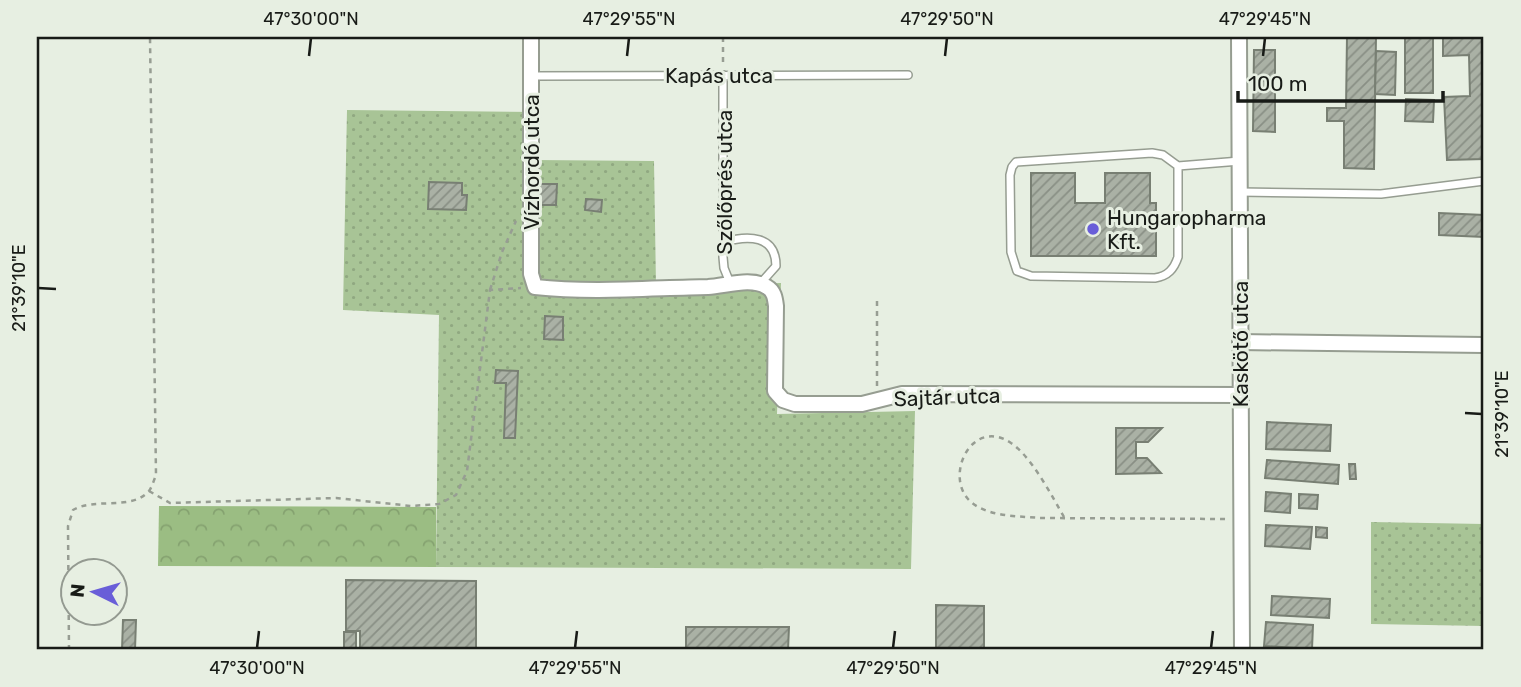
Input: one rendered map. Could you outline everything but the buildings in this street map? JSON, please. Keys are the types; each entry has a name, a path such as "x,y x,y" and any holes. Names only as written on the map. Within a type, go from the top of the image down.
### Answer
{"street":[{"name":"Vízhordó utca","path":"531,37 531,274 535,287"},
{"name":"Kaskötő utca","path":"1239,37 1242,650"},
{"path":"535,287 558,289 714,286 754,282 760,285"},
{"name":"Sajtár utca","path":"760,285 768,287 774,295 775,391 783,400 795,404 876,402 902,394 1240,395"},
{"path":"1240,342 1484,345"}],"lane":[{"name":"Szőlőprés utca","path":"723,75 724,268 730,284"},
{"name":"Kapás utca","path":"531,76 908,75"},
{"path":"1178,166 1178,257 1172,270 1166,275 1155,278 1031,276 1017,271 1011,252 1010,175 1012,166 1017,162 1152,153 1163,155 1178,166 1240,161"},
{"path":"1240,192 1381,194 1484,181"},
{"path":"724,242 748,238 762,240 772,246 776,255 776,266 760,285"}],"path":[{"path":"69,650 68,526 73,510 84,504 134,501 148,491 156,475 150,37"},
{"path":"723,37 723,75"},
{"path":"148,491 170,503 336,498 411,506 439,504 456,495 467,471 490,290 502,252 519,214"},
{"path":"490,290 535,287"},
{"path":"876,402 877,299"},
{"path":"1064,517 1039,476 1021,451 1011,443 993,435 985,436 969,448 962,458 962,488 969,500 982,509 1009,516 1064,517 1241,519"}],"green space":[{"path":"347,110 538,112 534,160 654,161 656,286 781,283 777,414 915,411 911,569 436,567 439,315 343,310"},
{"path":"159,506 436,507 436,567 158,566"},
{"path":"1371,522 1484,524 1484,626 1371,624"}],"place":[{"name":"Hungaropharma Kft.","path":"1093,229"}]}
